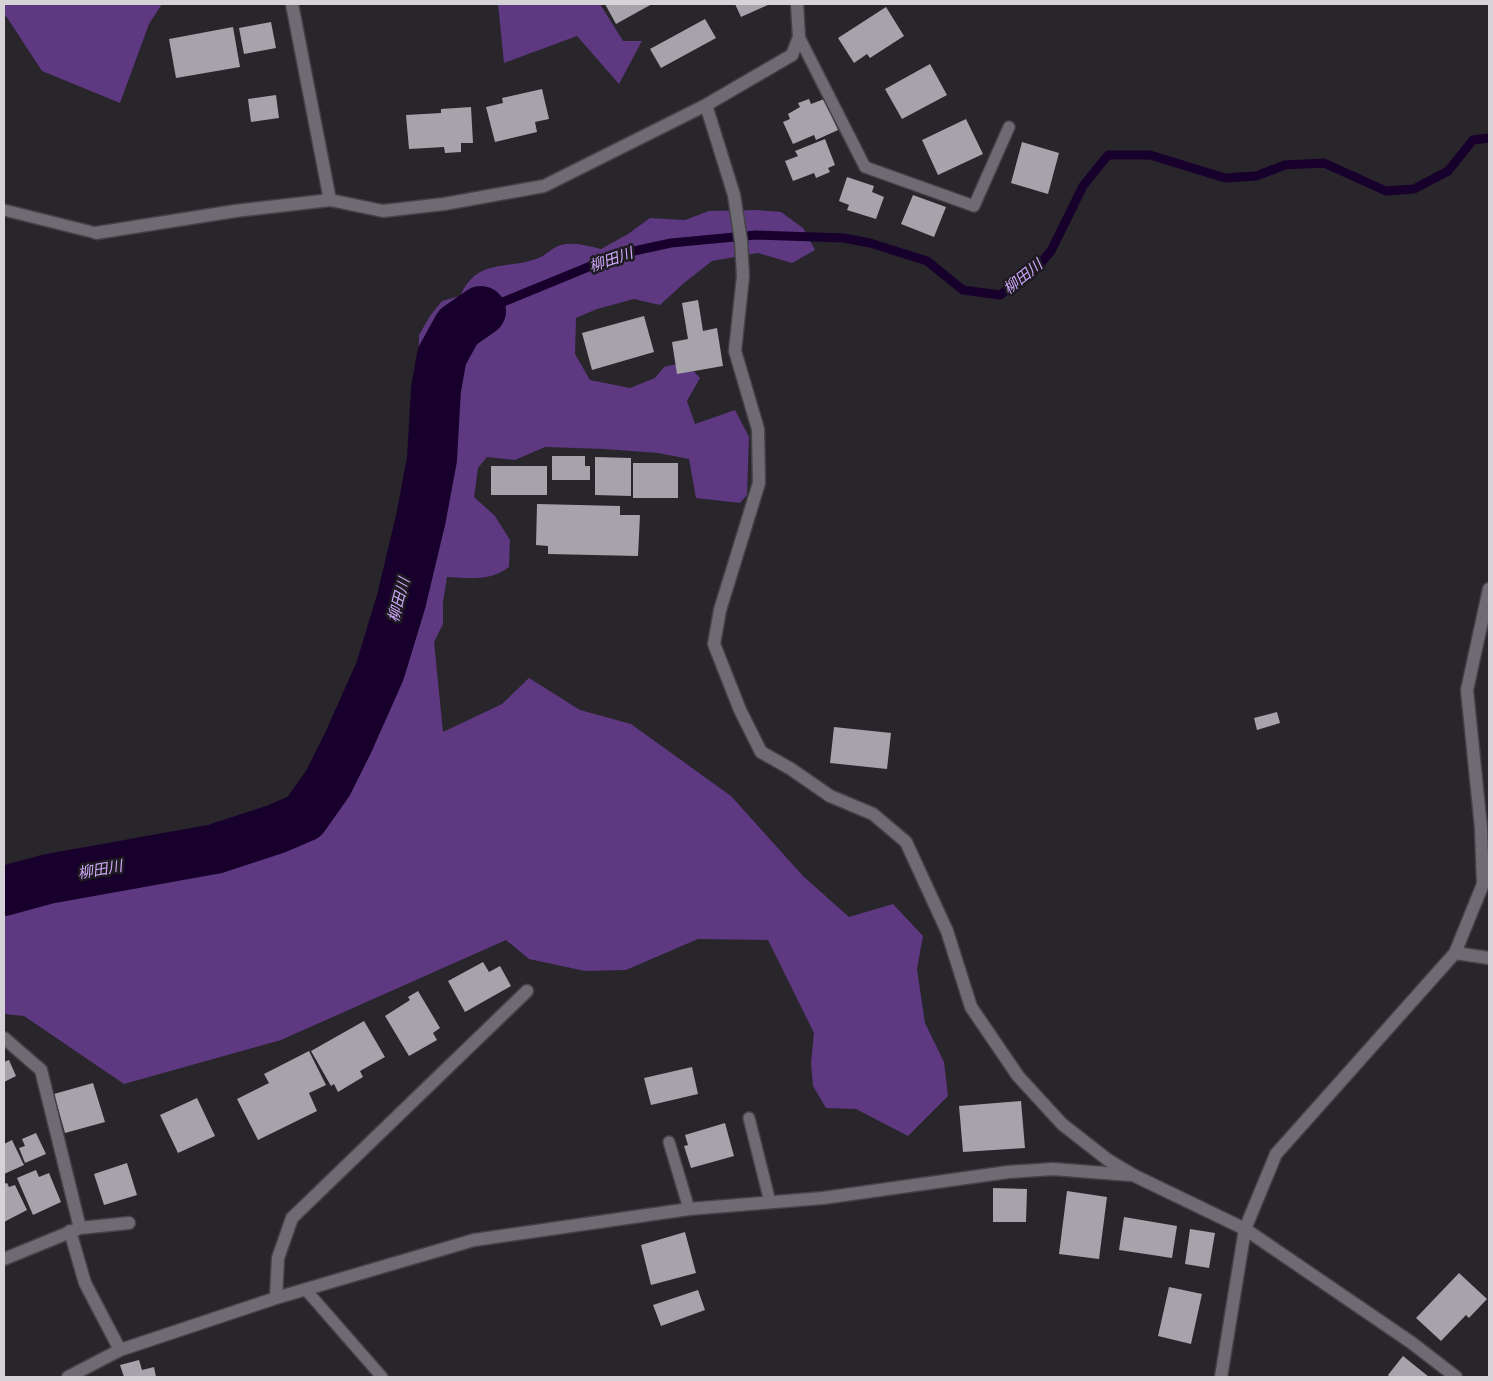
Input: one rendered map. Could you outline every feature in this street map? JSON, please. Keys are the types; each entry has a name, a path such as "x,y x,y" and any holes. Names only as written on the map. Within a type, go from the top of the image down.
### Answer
{"street":[{"path":"292,4 330,200"},
{"path":"96,233 235,211 330,200 383,211 444,204 544,186 706,105 792,55 800,36 797,4"},
{"path":"706,105 734,195 742,242 743,276 735,351 758,429 759,483 720,610 714,644 737,702 761,752 791,769 830,796 872,814 906,842 947,931 971,1007 1018,1076 1062,1124 1108,1160 1133,1175 1245,1229 1412,1343 1456,1377"},
{"path":"1221,1377 1245,1229 1276,1154 1455,952 1483,884 1481,828 1467,690 1489,589"},
{"path":"1455,952 1489,958"},
{"path":"276,1298 278,1258 292,1218 526,991"},
{"path":"4,1038 41,1070 85,1283 120,1350"},
{"path":"68,1377 120,1350 276,1298 474,1240 689,1209 823,1198 1008,1172 1053,1168 1133,1175"},
{"path":"4,1259 75,1229 129,1223"}],"lane":[{"path":"800,36 865,167 974,206 1009,127"},
{"path":"4,210 96,233"},
{"path":"748,1118 770,1202"},
{"path":"669,1142 689,1209"},
{"path":"306,1290 382,1377"}],"shaded area":[{"path":"4,4 162,4 149,24 120,103 42,71 4,13"},
{"path":"498,4 600,4 623,41 642,41 619,84 577,36 504,63"},
{"path":"756,210 781,212 803,228 815,250 792,263 758,253 712,261 660,305 634,299 597,309 576,318 575,354 590,380 630,388 655,378 664,367 685,362 700,378 687,401 695,424 735,410 749,437 747,495 740,503 696,498 689,459 658,453 545,447 515,460 487,457 478,468 474,497 495,516 510,540 509,567 502,572 487,577 447,577 443,602 443,624 434,642 443,732 502,704 529,678 580,710 631,724 731,796 803,876 849,917 893,904 923,936 917,969 925,1023 944,1062 948,1096 908,1136 856,1109 826,1108 813,1086 811,1063 814,1033 768,940 698,939 626,970 585,971 529,959 506,940 281,1040 124,1084 24,1016 4,1014 4,904 209,864 306,830 328,800 315,774 327,739 344,716 362,683 370,631 381,615 384,595 418,561 430,542 433,501 410,451 418,414 419,335 430,316 442,301 460,296 467,284 483,270 536,259 561,245 578,244 601,249 628,234 650,218 685,220 709,211"}],"building":[{"path":"605,4 652,4 616,24"},
{"path":"735,4 770,4 741,17"},
{"path":"886,7 904,36 870,58 867,54 854,63 838,38"},
{"path":"705,19 716,38 661,68 650,49"},
{"path":"271,22 276,48 244,54 239,28"},
{"path":"233,27 240,67 176,78 169,39"},
{"path":"930,64 947,95 902,119 885,89"},
{"path":"542,89 549,119 535,122 537,132 495,142 486,107 503,103 502,98"},
{"path":"276,95 279,118 251,122 248,99"},
{"path":"809,99 811,104 824,99 838,130 816,140 814,135 793,144 783,122 790,119 788,114 800,107 798,103"},
{"path":"471,107 473,143 461,143 461,152 445,153 444,147 409,149 406,115 441,113 441,109"},
{"path":"966,119 983,154 938,175 922,140"},
{"path":"825,139 835,165 828,168 830,172 816,178 814,173 793,181 785,161 798,156 795,151"},
{"path":"1022,142 1059,153 1048,194 1011,183"},
{"path":"847,177 874,186 872,192 884,197 876,219 847,210 849,205 839,201"},
{"path":"913,195 946,207 934,237 901,224"},
{"path":"698,300 703,331 717,328 723,366 677,374 672,342 688,339 682,303"},
{"path":"644,316 654,352 592,370 582,333"},
{"path":"552,456 585,456 585,466 590,466 590,480 552,480"},
{"path":"595,457 631,458 631,496 595,495"},
{"path":"633,463 678,463 678,498 633,498"},
{"path":"491,466 547,466 547,495 491,495"},
{"path":"537,504 620,506 620,515 640,515 638,556 548,554 548,546 536,545"},
{"path":"1277,712 1280,723 1257,730 1254,718"},
{"path":"834,727 891,733 887,769 830,763"},
{"path":"483,962 489,972 500,966 511,986 465,1012 448,981"},
{"path":"418,991 440,1028 433,1033 437,1040 409,1056 385,1016 410,1000 408,997"},
{"path":"364,1021 385,1057 360,1071 363,1077 338,1092 334,1084 331,1086 311,1051"},
{"path":"309,1051 326,1085 309,1093 317,1111 258,1140 237,1099 269,1083 264,1074"},
{"path":"9,1060 16,1076 4,1082 4,1062"},
{"path":"692,1067 698,1094 651,1105 644,1078"},
{"path":"93,1083 105,1122 65,1133 54,1094"},
{"path":"197,1098 215,1136 178,1153 160,1115"},
{"path":"1021,1101 1025,1148 963,1152 959,1106"},
{"path":"725,1123 734,1156 691,1168 684,1146 688,1145 685,1135"},
{"path":"36,1133 46,1154 25,1163 19,1148 25,1146 22,1139"},
{"path":"12,1140 24,1165 4,1174 4,1144"},
{"path":"127,1163 137,1195 104,1205 94,1174"},
{"path":"36,1170 39,1177 49,1173 61,1202 33,1215 17,1178"},
{"path":"7,1183 9,1187 15,1185 27,1210 4,1222 4,1184"},
{"path":"993,1188 1027,1189 1026,1222 993,1222"},
{"path":"1067,1191 1107,1197 1099,1259 1059,1254"},
{"path":"1124,1217 1177,1226 1172,1258 1119,1250"},
{"path":"1190,1229 1215,1233 1209,1268 1185,1264"},
{"path":"685,1232 696,1273 651,1285 641,1245"},
{"path":"1459,1273 1487,1299 1469,1318 1466,1315 1441,1341 1416,1318"},
{"path":"1169,1287 1202,1294 1191,1344 1158,1336"},
{"path":"698,1290 705,1310 661,1326 653,1305"},
{"path":"1403,1356 1429,1377 1390,1377 1388,1375"},
{"path":"139,1360 142,1370 154,1367 156,1377 124,1377 120,1365"}],"waterway":[{"name":"柳田川","path":"481,311 620,254 671,243 756,235 844,238 870,243 927,261 963,290 1000,295 1033,272 1051,251 1083,186 1108,155 1150,155 1225,178 1256,176 1285,165 1324,163 1386,191 1414,189 1448,171 1473,140 1489,138"},
{"name":"柳田川","path":"4,891 48,879 215,849 276,829 304,817 328,783 380,671 401,602 421,518 432,459 436,389 442,356 458,327 481,311"}]}
